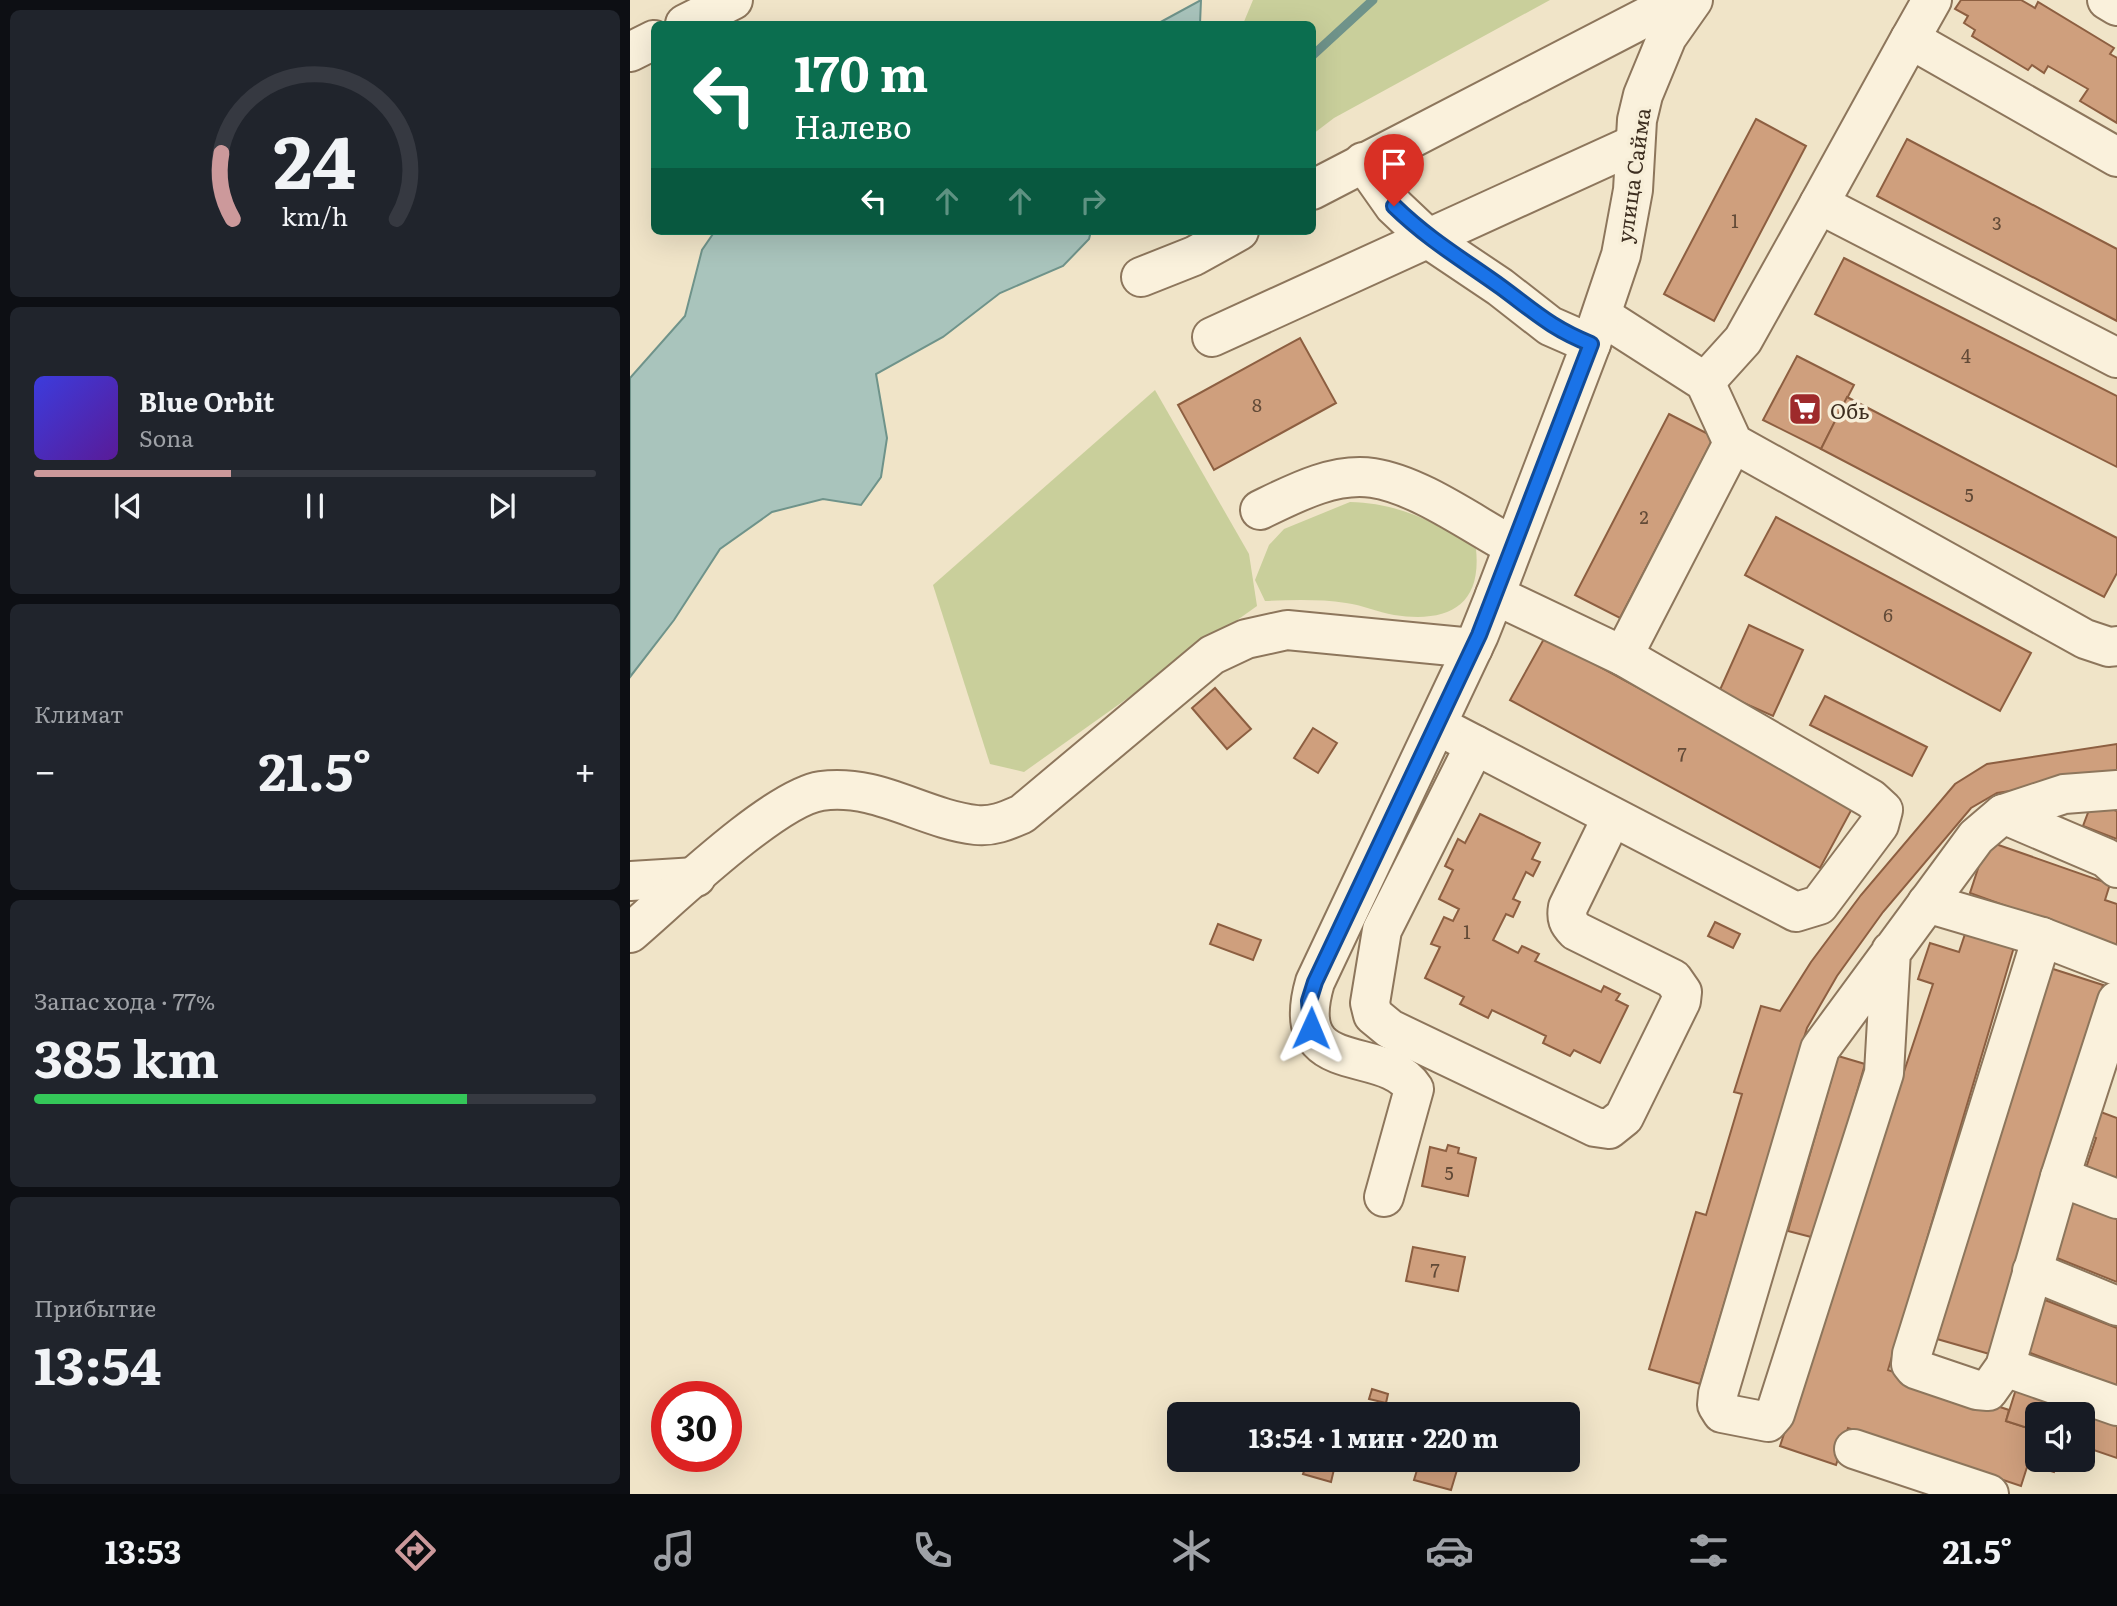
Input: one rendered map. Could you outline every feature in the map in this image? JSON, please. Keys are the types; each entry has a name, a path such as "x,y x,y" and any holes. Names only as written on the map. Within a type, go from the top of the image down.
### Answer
{"street":[{"path":"691,21 733,0"},
{"path":"1316,188 1679,0"},
{"name":"улица Сайма","path":"1384,1197 1414,1089 1401,1076 1333,1051 1321,1043 1311,1028 1309,1001 1315,982 1473,648 1495,595 1596,330 1621,255 1643,95 1654,64 1672,29 1693,0"},
{"path":"1705,382 1743,340 1932,0"},
{"path":"2107,0 2117,6"},
{"path":"1910,38 2117,157"},
{"path":"630,52 651,42"},
{"path":"1212,337 1430,240 1635,144"},
{"path":"1363,162 1394,206 1430,240 1500,287 1550,326 1596,330 1705,382 1733,443 2085,639 2109,647 2117,646"},
{"path":"1819,204 2117,358"},
{"path":"1141,277 1194,256 1232,235"},
{"path":"1623,656 1733,443"},
{"path":"1260,510 1299,492 1336,480 1371,477 1404,486 1513,546"},
{"path":"1435,724 1796,912 1819,905 1879,825 1883,810 1871,799 1623,656 1495,595"},
{"path":"630,933 794,799 820,791 856,790 976,825 1000,823 1022,814 1212,655 1247,639 1287,630 1473,648"},
{"path":"1475,745 1382,930 1372,990 1373,1014 1402,1035 1595,1127 1609,1129 1624,1117 1681,1002 1682,992 1673,979 1576,931 1566,916 1568,906 1612,817"},
{"path":"1891,951 1884,1073 1775,1414 1768,1422 1759,1422 1722,1413 1717,1405 1718,1394 1820,1049 1891,951 1976,837 2003,814 2064,794 2116,791"},
{"path":"2003,814 2106,858 2117,868"},
{"path":"630,881 696,877"},
{"path":"1927,903 2042,937 2117,966"},
{"path":"2042,937 1912,1354 1911,1364 1915,1369 1988,1391 2005,1367 2060,1177 2103,1094 2117,1001"},
{"path":"2060,1177 2117,1199"},
{"path":"2032,1271 2117,1306"},
{"path":"2005,1367 2117,1406"},
{"path":"1854,1449 1989,1494"}],"green space":[{"path":"1253,0 1550,0 1334,118 1316,132 1316,21 1244,21"},
{"path":"1155,390 1249,554 1257,606 1024,772 990,764 933,585"},
{"path":"1350,502 1401,510 1447,530 1476,549 1473,585 1467,597 1457,607 1445,613 1413,617 1336,602 1265,601 1255,580 1269,545 1284,529"}],"water":[{"path":"1201,0 1200,21 1162,21"},
{"path":"712,235 1090,235 1063,266 1000,293 943,337 876,374 887,438 881,477 861,505 823,499 772,512 720,549 674,620 630,677 630,378 685,316 702,250"}],"building":[{"path":"1961,0 2021,0 2035,8 2038,2 2114,48 2110,54 2117,58 2117,123 2080,101 2088,89 2048,66 2044,73 2032,65 2028,70 1972,36 1975,30 1964,23 1968,16 1955,9"},
{"path":"1756,119 1806,146 1714,321 1664,294"},
{"path":"1907,139 2117,249 2117,321 1877,196"},
{"path":"1844,258 2117,396 2117,467 1815,314"},
{"path":"1300,338 1336,403 1214,470 1178,405"},
{"name":"Обь","path":"1797,356 1854,385 1821,449 1763,420"},
{"path":"1847,397 2117,538 2117,573 2104,597 1821,449"},
{"path":"1669,414 1714,437 1620,618 1575,595"},
{"path":"1776,517 2031,653 2000,711 1745,575"},
{"path":"1749,625 1803,650 1773,716 1719,692"},
{"path":"1545,637 1854,805 1820,868 1510,700"},
{"path":"1215,688 1251,729 1227,749 1192,708"},
{"path":"1825,696 1927,747 1912,776 1810,725"},
{"path":"1313,728 1337,743 1318,773 1294,758"},
{"path":"2117,744 2117,775 1997,793 1971,808 1883,912 1837,976 1807,1028 1700,1384 1649,1369 1696,1212 1706,1215 1742,1094 1734,1092 1761,1006 1780,1011 1811,962 1861,895 1955,784 1987,764"},
{"path":"2092,802 2117,811 2117,839 2083,826"},
{"path":"1480,814 1540,843 1532,859 1540,862 1533,876 1526,872 1513,899 1520,902 1513,917 1506,914 1493,940 1518,953 1522,946 1539,954 1535,961 1601,992 1604,986 1620,994 1616,1000 1628,1006 1600,1063 1574,1050 1570,1056 1543,1043 1546,1036 1492,1010 1488,1018 1460,1004 1464,997 1425,978 1440,947 1431,944 1444,917 1453,921 1459,909 1439,899 1453,870 1445,866 1458,839 1465,843"},
{"path":"1987,841 2110,884 2105,900 2117,904 2117,946 1970,893"},
{"path":"1715,922 1740,934 1733,948 1708,936"},
{"path":"1218,924 1261,940 1253,960 1210,944"},
{"path":"1966,931 2014,947 1888,1370 2009,1410 2006,1421 2025,1427 2025,1472 2021,1486 1848,1428 1836,1465 1780,1446 1933,984 1918,979 1930,943 1959,952"},
{"path":"2050,968 2103,985 1993,1355 1937,1339"},
{"path":"1838,1056 1865,1064 1815,1238 1788,1231"},
{"path":"2090,1108 2117,1118 2117,1180 2086,1168 2096,1138 2082,1132"},
{"path":"1448,1145 1459,1148 1458,1153 1476,1158 1468,1196 1422,1186 1430,1147 1446,1151"},
{"path":"2062,1196 2117,1219 2117,1282 2052,1256"},
{"path":"1413,1247 1465,1257 1458,1291 1406,1281"},
{"path":"2045,1300 2117,1328 2117,1386 2025,1351"},
{"path":"1372,1389 1388,1394 1386,1402 1369,1399"},
{"path":"2016,1389 2054,1402 2025,1402 2025,1427 2006,1421"},
{"path":"2095,1416 2117,1424 2117,1458 2095,1450"},
{"path":"1304,1472 1333,1472 1331,1482 1303,1474"},
{"path":"1416,1472 1456,1472 1451,1490 1414,1480"}],"waterway":[{"path":"1316,52 1373,0"}],"place":[{"name":"Обь","path":"1805,409"}],"route":[{"path":"1311,1028 1309,1001 1315,982 1479,635 1591,344 1550,326 1500,287 1430,240 1394,206"}]}
